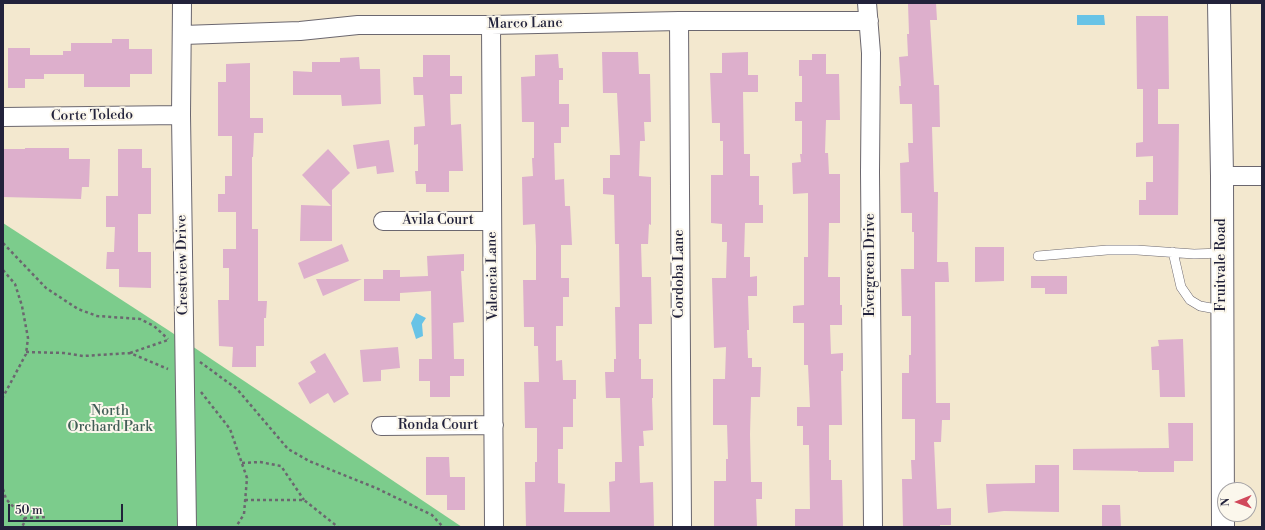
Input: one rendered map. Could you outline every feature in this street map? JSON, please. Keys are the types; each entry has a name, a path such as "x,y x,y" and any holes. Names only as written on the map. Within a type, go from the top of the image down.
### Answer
{"street":[{"name":"Crestview Drive","path":"182,3 181,115 187,527"},
{"name":"Evergreen Drive","path":"867,3 871,53 870,180 873,527"},
{"name":"Fruitvale Road","path":"1218,3 1222,176 1223,527"},
{"name":"Marco Lane","path":"182,35 300,31 358,25 491,25 679,21 869,21"},
{"name":"Cordoba Lane","path":"679,21 682,527"},
{"name":"Valencia Lane","path":"491,25 494,527"},
{"name":"Corte Toledo","path":"3,117 181,115"},
{"path":"1222,176 1262,176"},
{"name":"Avila Court","path":"383,221 492,221"},
{"name":"Ronda Court","path":"381,426 494,425"}],"lane":[{"path":"1038,256 1107,250 1137,250 1194,254 1222,253"},
{"path":"1174,252 1181,287 1190,300 1200,306 1222,310"}],"path":[{"path":"3,243 46,288 78,309 97,316 140,319 154,326 169,340 237,389 288,449 309,461 376,488 432,515 443,527"},
{"path":"3,270 15,284 22,306 28,338 26,352 3,397"},
{"path":"26,352 64,353 83,356 130,353 169,340"},
{"path":"130,353 184,374 205,396 230,429 247,478 244,514 236,527"},
{"path":"242,463 260,462 281,466 304,500 338,527"},
{"path":"3,489 6,498 24,518 25,521 22,527"},
{"path":"245,500 304,500"},
{"path":"24,518 48,517"}],"green space":[{"name":"North Orchard Park","path":"3,223 168,330 462,527 3,527"}],"water":[{"path":"1077,15 1104,15 1105,25 1077,25"},
{"path":"416,313 426,318 422,324 423,336 416,339 411,323"}],"building":[{"path":"908,3 936,3 937,20 930,20 934,85 939,85 940,127 932,127 934,192 938,192 937,262 948,262 949,282 935,282 936,403 950,403 950,420 942,420 941,442 934,442 937,509 951,508 951,525 940,525 940,527 903,527 902,479 912,479 911,460 915,460 915,419 902,419 902,373 909,373 909,355 911,355 911,316 902,316 901,269 914,269 914,232 912,232 912,213 901,213 900,163 909,162 908,143 913,143 912,104 900,104 899,86 901,86 899,57 908,56"},
{"path":"1136,16 1168,16 1169,89 1158,89 1158,124 1179,124 1178,215 1139,215 1139,200 1146,200 1146,182 1153,182 1153,156 1136,157 1136,143 1143,142 1143,89 1137,89"},
{"path":"112,39 129,39 129,49 152,49 152,74 130,74 130,87 84,87 84,74 44,74 44,79 25,79 25,88 8,88 8,48 30,48 30,55 63,55 63,51 71,51 71,43 112,43"},
{"path":"602,52 638,52 639,74 650,74 651,122 644,122 645,141 640,141 639,176 651,177 651,225 649,224 648,244 641,244 642,277 651,277 652,324 639,324 639,359 641,359 641,379 653,379 653,430 643,431 644,446 639,446 640,483 653,482 654,527 526,527 525,482 535,482 535,462 537,462 537,428 525,428 524,382 539,382 538,346 534,346 534,327 524,327 523,280 536,280 536,246 535,224 523,225 522,177 533,176 532,158 534,158 534,122 522,122 521,77 535,76 535,55 558,54 559,68 563,68 563,80 559,80 559,104 569,104 569,127 561,127 561,143 554,143 555,180 564,179 565,206 570,206 572,245 561,245 561,278 569,278 569,297 563,297 563,326 556,326 556,361 562,360 563,380 576,380 576,399 573,399 573,427 563,427 563,449 558,449 558,483 565,484 564,512 610,512 609,482 615,481 615,462 622,462 620,398 606,398 605,372 614,372 614,359 616,359 615,307 620,307 619,244 615,244 614,195 603,194 603,178 610,178 610,155 620,155 617,93 603,93"},
{"path":"748,52 748,75 758,75 758,92 743,92 744,154 750,154 750,176 759,176 759,205 763,205 763,223 745,223 744,257 750,257 750,277 757,276 757,296 748,296 748,358 752,358 752,367 761,367 760,397 751,397 751,482 762,482 762,499 756,499 757,527 714,527 714,481 726,481 726,459 728,459 727,425 713,425 713,379 725,379 726,347 714,348 712,278 726,278 727,242 722,242 722,224 711,223 711,175 723,175 723,141 720,141 720,123 712,123 710,73 722,73 722,53"},
{"path":"812,54 826,54 826,74 839,74 840,120 826,120 825,153 828,153 829,174 840,174 840,223 829,223 828,277 840,277 842,325 830,325 831,354 843,353 843,371 841,371 842,425 829,425 829,460 831,460 831,480 842,480 843,527 795,527 795,509 810,509 809,445 803,445 803,426 797,426 797,407 810,407 808,365 804,365 804,323 793,323 793,306 804,305 804,257 808,257 808,193 793,194 792,163 801,162 800,154 802,154 802,121 795,121 795,102 802,102 802,76 799,76 799,60 812,60"},
{"path":"423,55 450,55 450,76 462,76 462,94 450,94 451,125 461,124 463,171 449,171 449,192 426,192 426,184 416,184 415,171 418,171 418,144 414,145 414,127 425,126 423,95 414,95 413,77 423,77"},
{"path":"359,57 360,69 380,69 381,104 342,106 341,95 293,95 293,71 312,72 312,62 340,62 340,58"},
{"path":"250,63 250,118 263,118 263,133 254,133 252,157 252,229 258,229 258,301 267,301 266,318 264,318 264,346 256,346 256,367 232,367 233,347 219,346 218,300 229,300 229,268 223,268 223,249 236,249 236,212 218,212 218,194 225,194 225,176 232,176 232,136 218,136 218,82 226,82 226,64"},
{"path":"389,140 394,172 377,174 376,166 357,169 353,145"},
{"path":"69,148 69,159 90,159 89,187 82,187 81,199 3,197 3,149"},
{"path":"118,149 142,149 142,168 151,168 151,214 138,214 138,252 151,252 151,288 119,287 119,269 106,269 107,252 114,252 115,227 106,227 106,196 118,196"},
{"path":"328,149 350,173 332,190 332,241 300,241 301,205 331,206 302,175"},
{"path":"342,244 349,261 304,279 298,263"},
{"path":"975,247 1004,247 1004,281 975,282"},
{"path":"464,254 464,271 461,271 464,322 453,323 454,359 464,359 464,376 450,376 450,397 430,397 430,381 419,381 419,359 432,359 431,291 400,293 400,301 364,301 364,279 383,279 383,270 400,270 400,277 428,276 427,256"},
{"path":"1031,276 1067,276 1067,294 1045,294 1045,288 1031,288"},
{"path":"316,279 362,279 323,296"},
{"path":"1183,339 1185,397 1160,397 1159,370 1152,370 1151,347 1159,346 1158,340"},
{"path":"398,347 400,368 381,370 381,381 363,382 360,350"},
{"path":"325,353 349,394 334,403 328,393 310,404 298,383 316,372 310,362"},
{"path":"1168,423 1193,423 1193,461 1174,461 1174,472 1073,470 1073,449 1169,448"},
{"path":"426,457 449,457 450,477 465,477 465,510 447,510 447,495 426,495"},
{"path":"1035,465 1059,465 1059,512 1004,511 988,513 986,484 1035,483"},
{"path":"1102,505 1120,505 1121,527 1102,527"}]}
